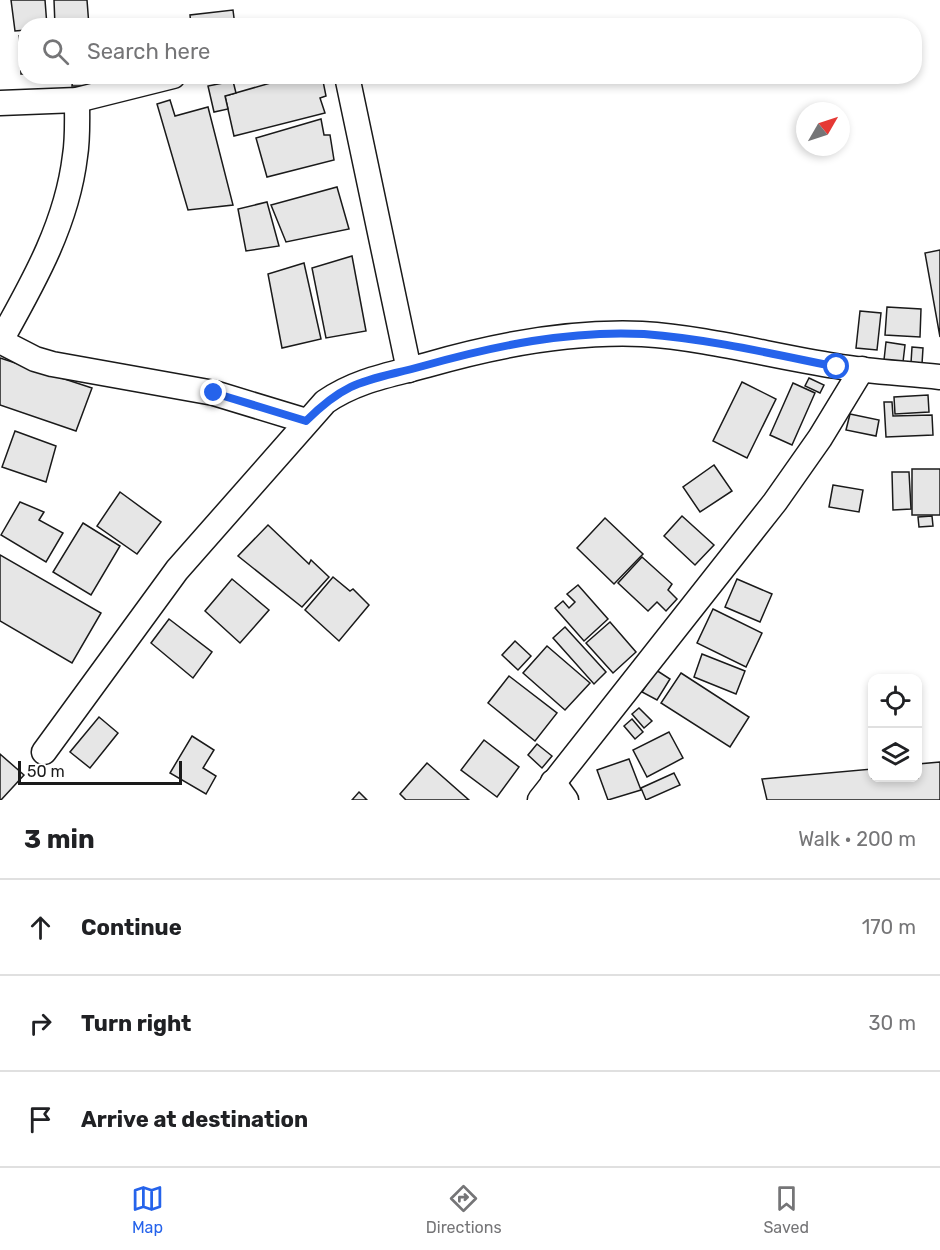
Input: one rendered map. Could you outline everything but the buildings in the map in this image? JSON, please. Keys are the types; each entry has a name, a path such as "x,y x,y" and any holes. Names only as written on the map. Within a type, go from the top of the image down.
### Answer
{"street":[{"path":"0,103 78,100 141,84"},
{"path":"349,84 409,370"},
{"path":"78,100 75,156 64,206 46,259 0,342 35,359 52,364 214,393 306,421"},
{"path":"44,752 177,570 306,421 343,389 367,379 474,352 570,336 641,334 690,339 862,369 940,376"},
{"path":"553,794 775,502 820,438 862,369"}],"route":[{"path":"214,393 306,421 325,402 343,389 367,379 474,352 581,335 641,334 690,339 837,367"}]}
